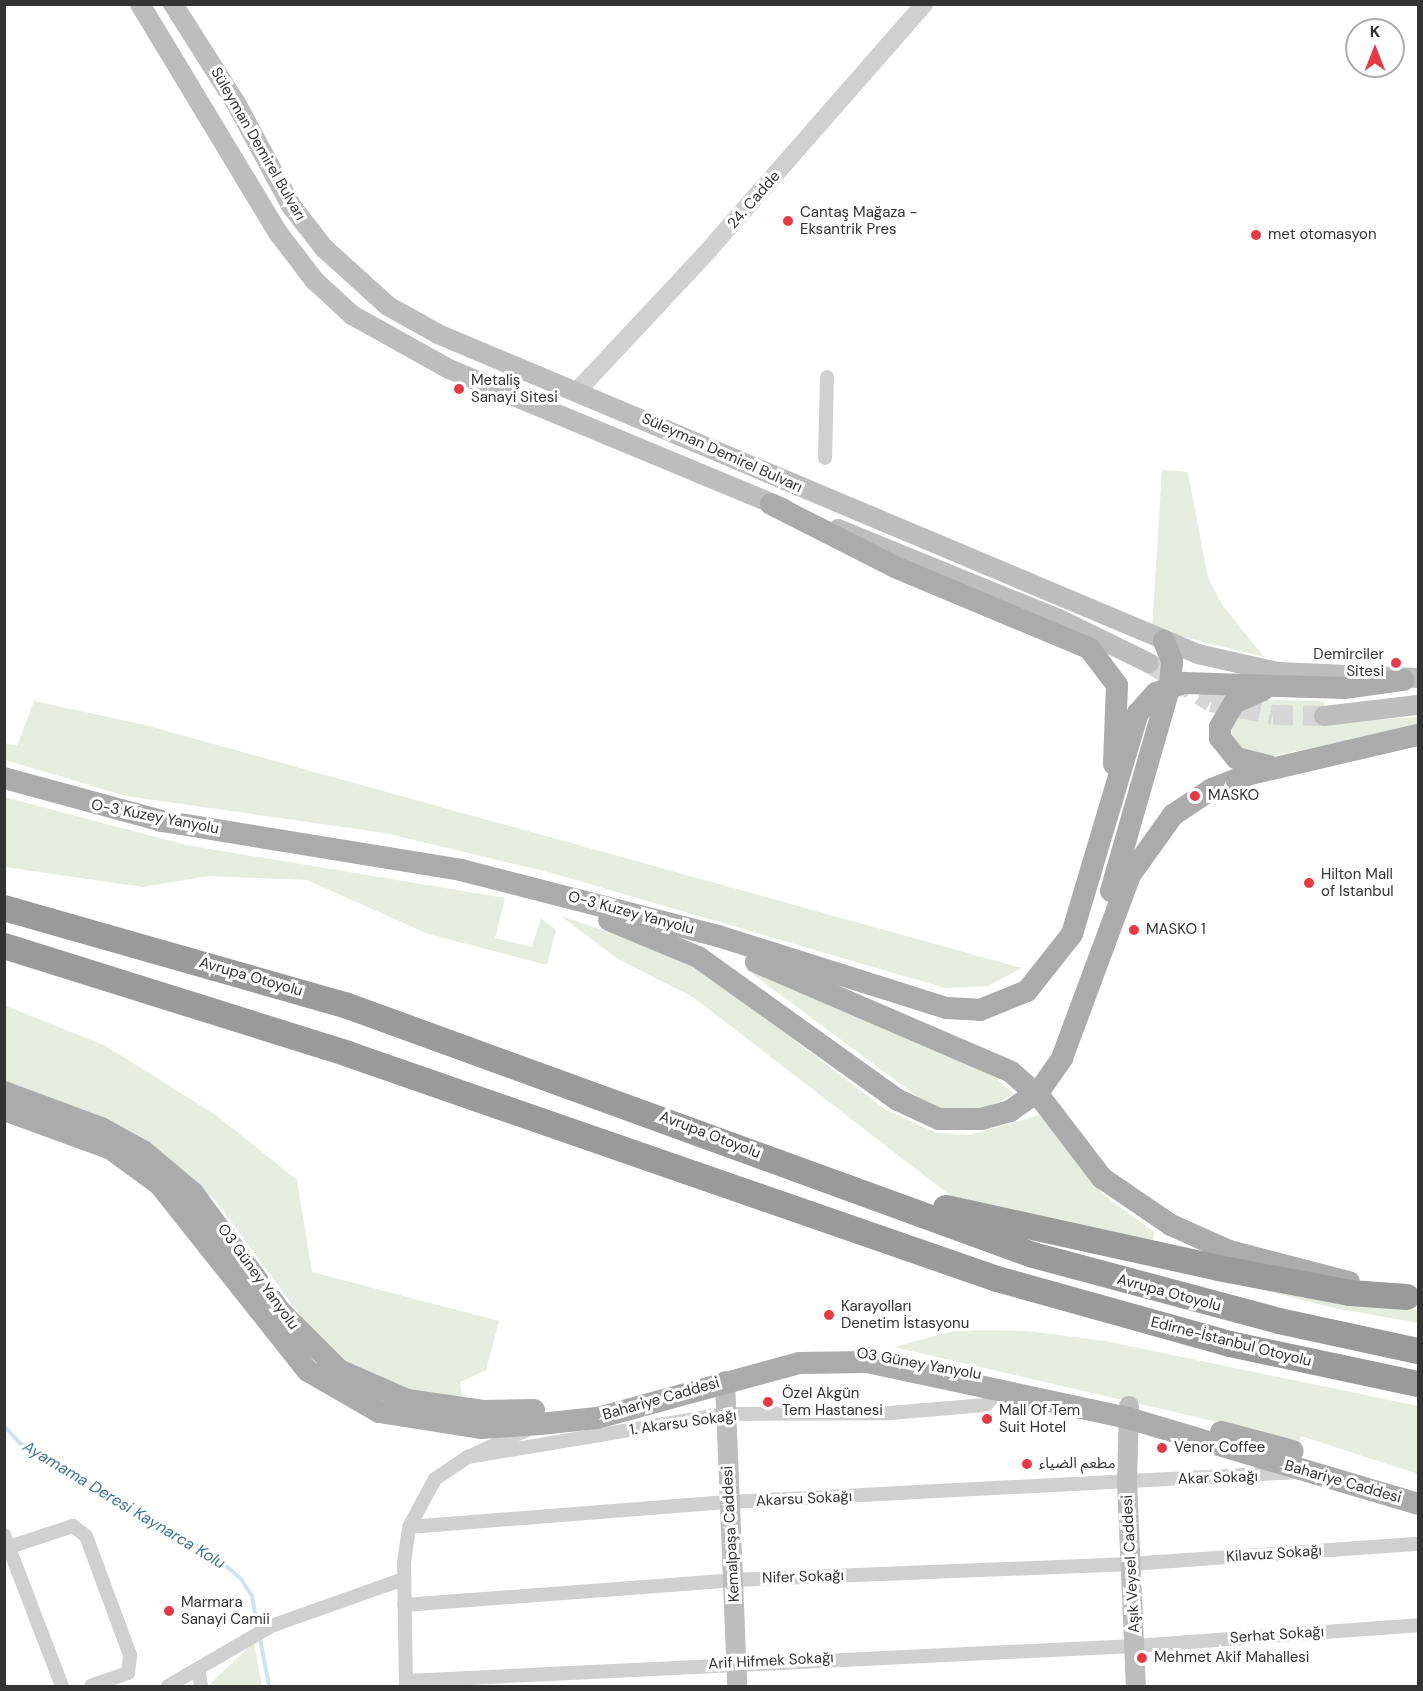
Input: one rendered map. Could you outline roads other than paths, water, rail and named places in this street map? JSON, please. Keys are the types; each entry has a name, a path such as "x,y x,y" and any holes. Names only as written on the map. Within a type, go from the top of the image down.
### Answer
{"highway":[{"name":"Avrupa Otoyolu","path":"4,908 345,1005 1033,1255 1279,1321 1419,1351"},
{"name":"Edirne-İstanbul Otoyolu","path":"4,946 348,1054 877,1241 1140,1319 1324,1366"},
{"path":"761,1155 1039,1231 1350,1293 1413,1298"},
{"path":"1324,1366 1419,1384"},
{"path":"1324,1366 1350,1381 1419,1398"}],"main road":[{"name":"Süleyman Demirel Bulvarı","path":"141,4 279,234 314,280 352,315 449,369 771,504 1059,618 1149,663"},
{"name":"Süleyman Demirel Bulvarı","path":"173,4 237,105 292,207 352,276 388,306 438,334 578,390 1164,641 1244,666 1411,679"},
{"path":"771,504 895,567 1089,648 1116,685 1117,786"},
{"path":"1095,960 1170,685 1172,661 1164,641"},
{"path":"1170,685 1344,688 1411,679"},
{"name":"O-3 Kuzey Yanyolu","path":"4,778 104,810 461,870 644,915 946,1008 980,1011 1027,991 1058,957 1072,934 1138,713 1170,685"},
{"path":"1268,688 1234,703 1220,727 1220,738 1236,758 1284,767"},
{"path":"1324,716 1419,705"},
{"path":"1095,960 1130,875 1173,815 1230,781 1419,735"},
{"name":"O-3 Kuzey Yanyolu","path":"4,790 103,821 462,883 621,924 698,957 898,1100 939,1119 981,1119 1010,1111 1040,1090 1062,1058 1095,960"},
{"path":"644,915 992,1061 1040,1096 1102,1178 1201,1240 1257,1260 1413,1298"},
{"name":"O3 Güney Yanyolu","path":"4,1092 101,1128 143,1151 193,1192 304,1339 339,1370 407,1400 483,1411 558,1409 616,1400 794,1354 846,1351 1129,1412"},
{"name":"Bahariye Caddesi","path":"4,1110 111,1149 159,1184 300,1363 340,1394 379,1412 427,1423 481,1428 540,1424 597,1418 725,1381 800,1363 867,1362 1129,1412 1419,1504"},
{"name":"Kemalpaşa Caddesi","path":"725,1381 737,1686"},
{"path":"1129,1412 1419,1490"},
{"name":"Aşık Veysel Caddesi","path":"1129,1412 1127,1482 1136,1686"}],"street":[{"name":"24. Cadde","path":"578,390 708,251 924,4"},
{"path":"825,458 827,377"},
{"name":"1. Akarsu Sokağı","path":"468,1457 726,1414 958,1408 986,1405 1000,1389"},
{"path":"406,1684 404,1579 409,1527 435,1479 468,1457 540,1424"},
{"name":"Akar Sokağı","path":"1127,1482 1289,1475 1308,1470"},
{"name":"Akarsu Sokağı","path":"409,1527 730,1502 1127,1482"},
{"path":"62,1686 7,1541 73,1526 86,1536 130,1655 128,1673 91,1686"},
{"name":"Kilavuz Sokağı","path":"1130,1564 1419,1544"},
{"name":"Nifer Sokağı","path":"404,1605 734,1580 1130,1564"},
{"path":"168,1686 271,1626 404,1579"},
{"name":"Serhat Sokağı","path":"1135,1646 1419,1625"},
{"name":"Arif Hifmek Sokağı","path":"406,1684 737,1662 1135,1646"},
{"path":"198,1670 201,1686"}],"waterway":[{"name":"Ayamama Deresi Kaynarca Kolu","path":"4,1426 20,1443 217,1558 241,1579 252,1596 258,1631"},
{"name":"Ayamama Deresi Kaynarca Kolu","path":"260,1638 269,1686"}],"tunnel":[{"path":"1149,663 1211,702 1273,715 1324,716"}],"place":[{"name":"Cantaş Mağaza - Eksantrik Pres","path":"788,221"},
{"name":"met otomasyon","path":"1256,235"},
{"name":"Metaliş Sanayi Sitesi","path":"459,389"},
{"name":"Demirciler Sitesi","path":"1396,663"},
{"name":"MASKO","path":"1195,796"},
{"name":"Hilton Mall of Istanbul","path":"1309,883"},
{"name":"MASKO 1","path":"1134,930"},
{"name":"Karayolları Denetim İstasyonu","path":"829,1315"},
{"name":"Özel Akgün Tem Hastanesi","path":"768,1402"},
{"name":"Mall Of Tem Suit Hotel","path":"987,1419"},
{"name":"Venor Coffee","path":"1162,1448"},
{"name":"مطعم الضياء","path":"1027,1464"},
{"name":"Marmara Sanayi Camii","path":"169,1611"},
{"name":"Mehmet Akif Mahallesi","path":"1142,1658"}]}
